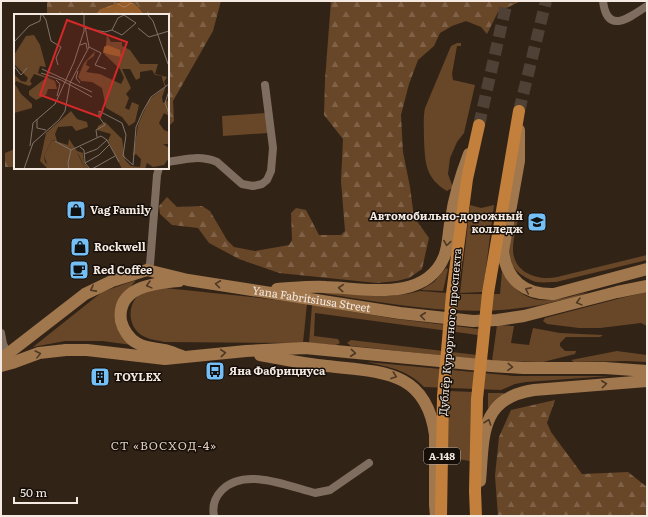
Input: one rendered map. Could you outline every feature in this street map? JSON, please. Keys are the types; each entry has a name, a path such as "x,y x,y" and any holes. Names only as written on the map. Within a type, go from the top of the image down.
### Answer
{"main road":[{"name":"А-148","path":"476,516 475,491 477,399 488,293 519,111 519,160 503,251 504,261 515,280 531,292 554,294 647,269"},
{"name":"Дублёр Курортного проспекта","path":"257,290 310,286 386,291 417,284 428,277 444,258 451,217 461,175 480,125 467,179 452,294 443,396 441,516"},
{"name":"Yana Fabritsiusa Street","path":"147,270 188,280 400,313 473,321 497,320 524,316 617,292 647,286"},
{"path":"5,360 85,294 112,281 147,270"},
{"name":"А-148","path":"184,357 136,343 130,338 124,329 121,313 125,300 130,294 139,289 159,283 188,280"},
{"name":"А-148","path":"5,360 66,350 87,350 165,359 246,351 305,348 491,366 523,368 605,368 647,371"},
{"name":"А-148","path":"246,351 304,364 383,372 401,379 414,388 426,404 433,424 434,505 436,516"},
{"path":"480,516 480,487 486,427 489,417 503,401 521,392 647,381"}],"street":[{"path":"603,1 604,11 607,16 617,22 623,21 647,6"},
{"path":"169,162 189,158 212,160 217,162 242,184 253,186 262,184 267,180 271,171 273,148 265,85"},
{"path":"147,270 150,264 152,252 157,175 159,169"},
{"path":"1,333 5,360"},
{"path":"214,516 214,503 216,498 225,488 239,481 254,478 315,493 330,490 369,463"}],"green space":[{"path":"47,1 124,1 100,9 96,14 47,14"},
{"path":"129,1 221,1 213,31 173,101 174,121 169,126 169,14 143,14 137,5"},
{"path":"331,1 521,1 498,12 487,34 481,27 466,21 452,26 440,33 434,46 418,60 409,84 401,115 403,152 414,217 429,238 422,269 409,278 377,283 279,273 239,259 209,243 198,228 172,225 160,214 159,206 167,197 177,207 202,206 210,211 227,240 234,247 255,251 289,245 292,240 291,213 296,208 306,210 319,235 341,235 345,231 341,181 343,139 324,115"},
{"path":"461,43 461,46 457,46 452,74 453,80 475,85 464,133 457,142 450,158 448,174 452,188 447,191 434,181 428,169 424,147 424,116 425,108 451,46"},
{"path":"267,113 268,133 223,136 222,116"},
{"path":"14,149 14,167 5,167 5,153"},
{"path":"470,205 481,208 494,205 483,292 460,293"},
{"path":"515,212 519,215 513,249 514,257 517,264 528,274 542,278 550,278 647,255 647,260 556,282 539,282 532,280 518,272 510,263 508,257 509,242"},
{"path":"446,268 448,269 443,291 421,290 434,282"},
{"path":"502,271 511,284 520,292 539,300 550,300 588,292 564,300 520,308 490,311 461,311 403,306 315,292 388,296 420,291 460,294 500,294"},
{"path":"136,280 120,300 132,345 102,341 65,341 33,347 102,292"},
{"path":"164,288 307,304 303,343 164,342 143,336 134,328 131,316 132,304 142,293"},
{"path":"647,292 647,326 641,323 600,328 579,328 547,324 543,321 545,318"},
{"path":"312,305 397,319 479,329 478,335 315,313 314,336 338,339 340,343 336,345 309,343"},
{"path":"497,325 514,326 511,343 529,345 533,328 560,333 603,335 600,337 566,337 560,343 560,346 565,351 576,351 575,354 543,362 492,361"},
{"path":"351,340 477,355 476,359 351,346 347,343"},
{"path":"617,351 647,355 647,362 574,362 571,360"},
{"path":"367,362 514,376 610,376 526,382 515,384 501,390 424,387 418,381 405,373"},
{"path":"450,391 473,392 470,461 458,459 448,461 448,415"},
{"path":"488,393 503,393 504,394 488,408"},
{"path":"555,400 547,423 551,432 582,474 628,472 647,487 647,516 498,516 495,476 499,437 511,410"}],"water":[{"path":"124,1 131,2 136,5 143,14 96,14 100,9"}],"tunnel":[{"path":"479,125 507,1"},
{"path":"519,111 546,1"}],"place":[{"name":"Vag Family","path":"76,210"},
{"name":"Автомобильно-дорожный колледж","path":"537,222"},
{"name":"Rockwell","path":"80,247"},
{"name":"Red Coffee","path":"79,270"},
{"name":"Яна Фабрициуса","path":"215,371"},
{"name":"TOYLEX","path":"100,377"}],"district":[{"name":"СТ «ВОСХОД-4»","path":"164,446"}]}
